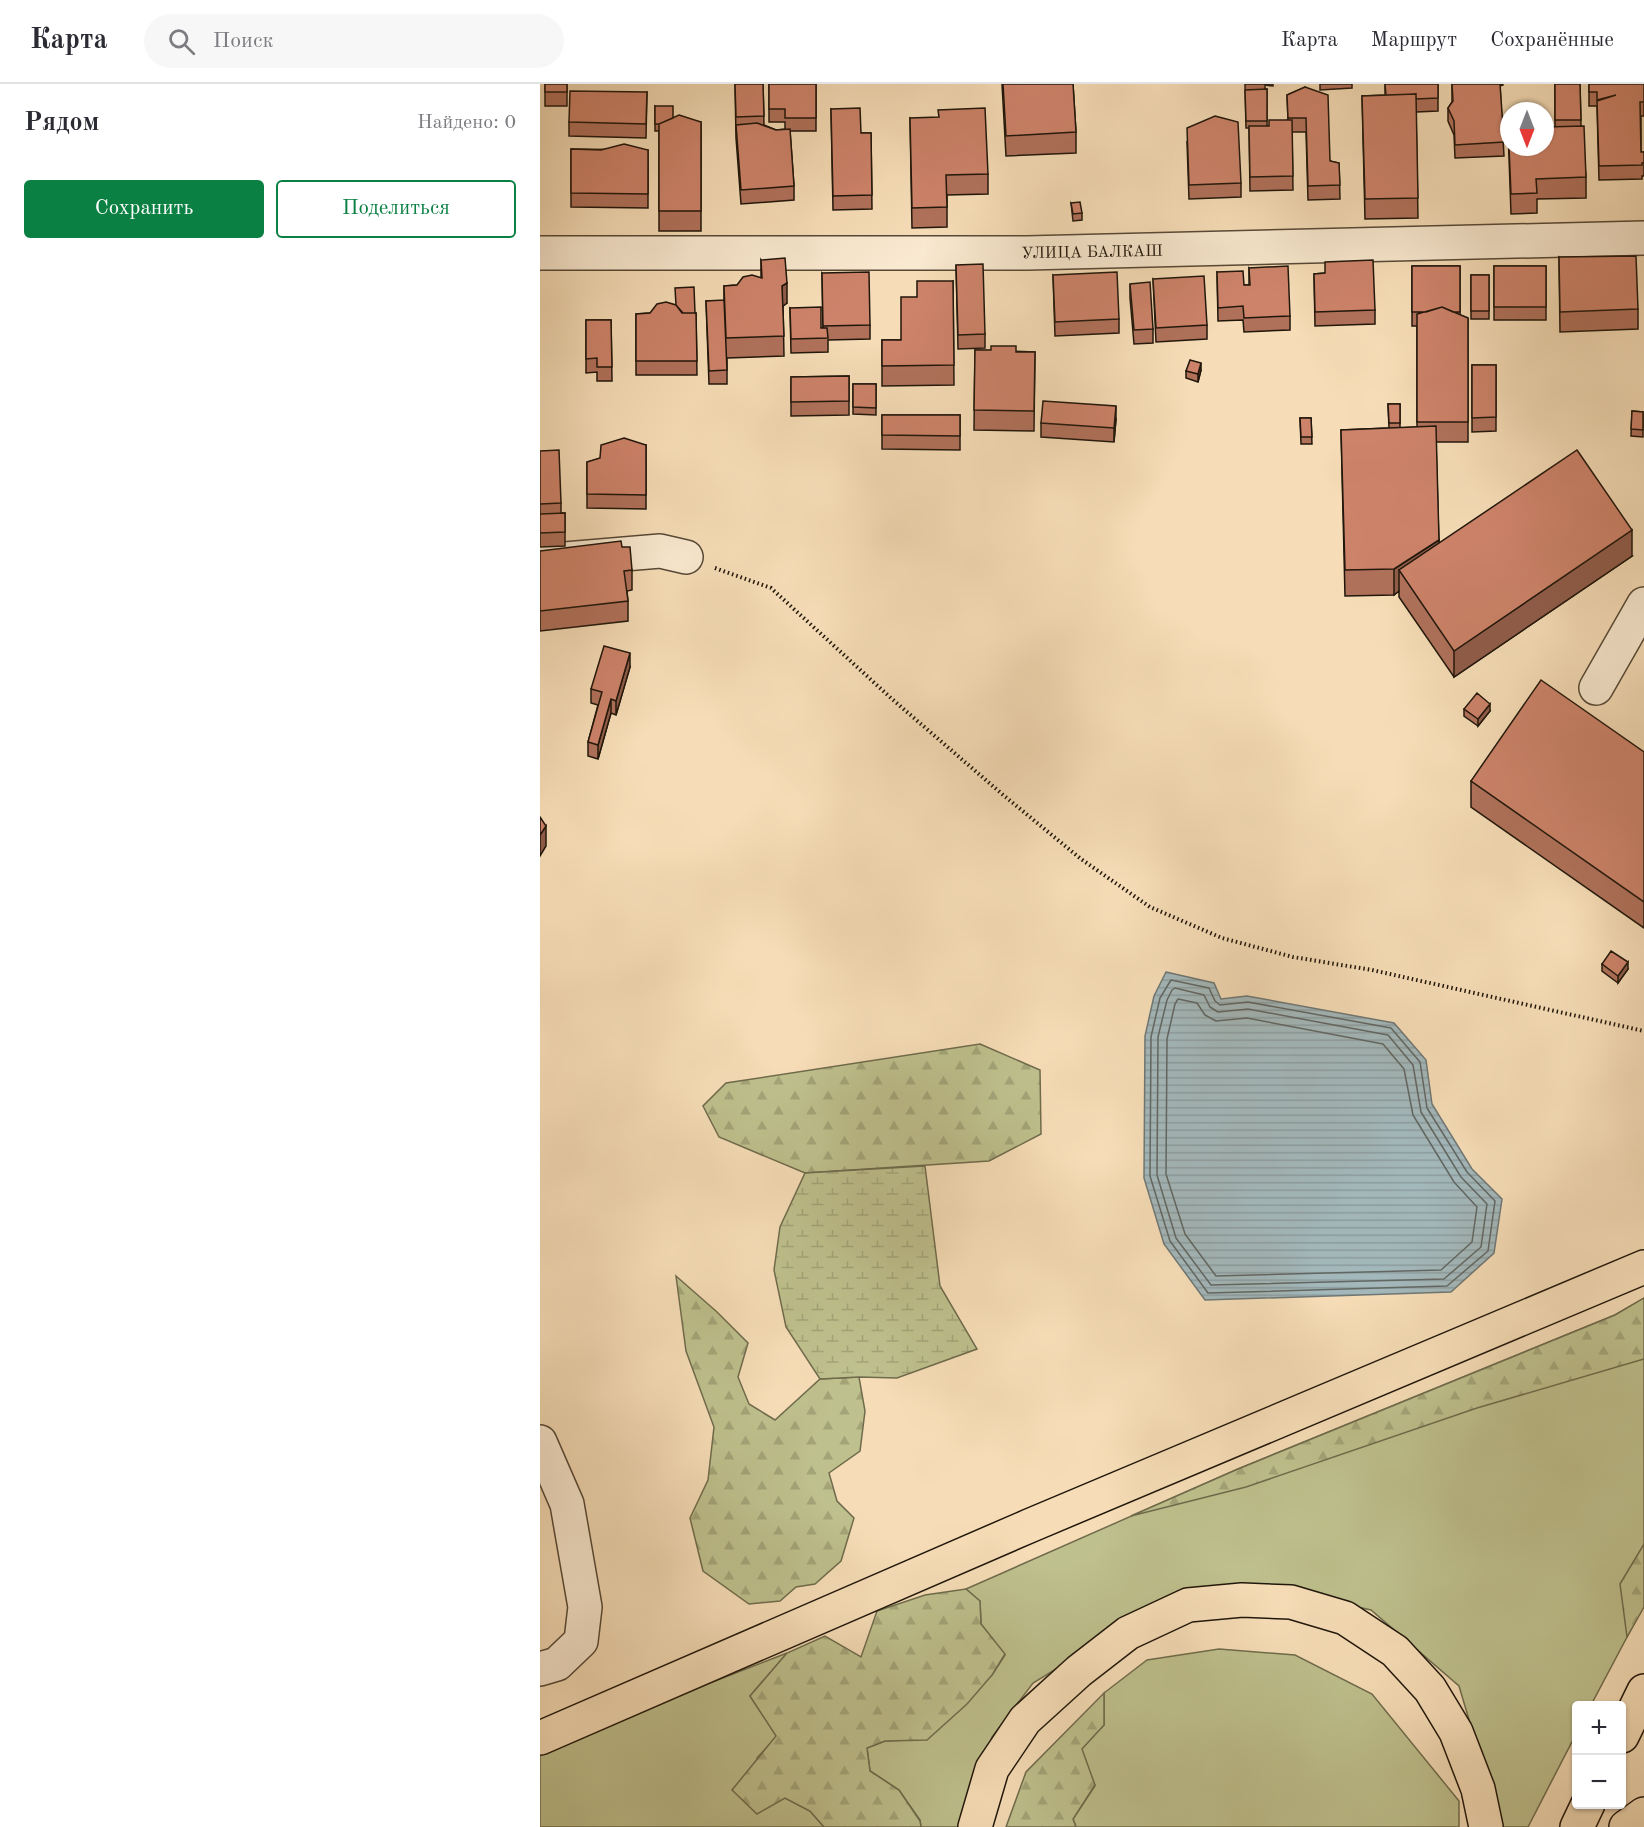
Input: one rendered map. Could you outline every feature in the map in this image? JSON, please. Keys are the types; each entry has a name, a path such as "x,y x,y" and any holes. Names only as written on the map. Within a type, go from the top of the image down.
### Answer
{"main road":[{"path":"540,1738 1029,1526 1644,1268"},
{"path":"975,1827 992,1769 1025,1720 1079,1671 1128,1633 1188,1605 1242,1600 1292,1602 1345,1618 1395,1651 1430,1689 1456,1732 1478,1789 1486,1827"},
{"path":"1626,1728 1644,1691"},
{"path":"1577,1827 1586,1809"},
{"path":"1626,1827 1644,1815"}],"street":[{"name":"УЛИЦА БАЛКАШ","path":"540,253 1027,253 1644,238"},
{"path":"540,561 660,551 686,557"},
{"path":"1596,688 1644,604"},
{"path":"540,1442 567,1504 585,1607 581,1641 557,1664 540,1669"}],"path":[{"path":"686,557 771,588 892,699 1002,794 1081,859 1150,907 1222,938 1293,957 1372,970 1644,1030"}],"green space":[{"path":"980,1044 1040,1070 1041,1134 989,1161 805,1173 719,1137 703,1106 726,1083"},
{"path":"925,1166 940,1286 977,1349 897,1378 820,1379 786,1327 774,1270 780,1227 805,1173"},
{"path":"676,1276 748,1343 738,1377 749,1404 775,1420 820,1379 859,1377 865,1411 860,1451 829,1473 837,1501 854,1518 841,1561 815,1584 796,1587 780,1601 749,1604 703,1571 690,1518 708,1480 714,1427 686,1351"},
{"path":"1644,1298 1644,1605 1593,1701 1572,1701 1572,1742 1528,1827 1501,1827 1459,1686 1371,1610 1265,1586 1165,1602 1033,1683 992,1737 962,1827 921,1827 920,1820 899,1790 870,1771 867,1748 885,1741 927,1739 992,1675 1005,1655 981,1624 980,1601 966,1589 1238,1469 1615,1315"},
{"path":"1644,1298 1644,1359 1477,1408 1246,1487 1131,1516 1238,1469 1615,1315"},
{"path":"1644,1544 1644,1607 1627,1637 1620,1584"},
{"path":"966,1589 980,1601 981,1624 1005,1654 992,1675 967,1704 927,1740 885,1741 867,1748 870,1771 899,1790 920,1821 921,1827 824,1827 810,1811 785,1798 757,1814 732,1790 776,1736 750,1696 787,1653 825,1636 861,1657 877,1611 925,1595"},
{"path":"1219,1649 1295,1655 1372,1694 1459,1801 1459,1827 1076,1827 1073,1819 1095,1786 1081,1749 1104,1725 1104,1693 1147,1660"},
{"path":"787,1653 750,1696 777,1736 757,1758 785,1798 810,1811 824,1827 540,1827 540,1749"},
{"path":"1104,1693 1104,1725 1082,1749 1095,1785 1073,1819 1076,1827 1006,1827 1026,1772"}],"water":[{"path":"1166,972 1214,983 1221,999 1247,996 1394,1023 1426,1060 1432,1104 1472,1169 1502,1199 1494,1253 1451,1292 1205,1300 1164,1244 1144,1178 1145,1036 1154,996"}],"building":[{"path":"545,84 567,84 567,92 545,92"},
{"path":"735,84 763,84 764,116 736,117"},
{"path":"769,84 816,84 816,118 785,118 785,109 769,109"},
{"path":"1003,84 1073,84 1076,132 1006,136"},
{"path":"1385,84 1438,84 1438,98 1416,99 1416,94 1386,95"},
{"path":"1452,84 1500,84 1500,142 1455,145 1454,121 1448,108 1453,101"},
{"path":"1555,84 1580,84 1581,120 1555,120"},
{"path":"1589,84 1644,84 1644,102 1640,102 1641,152 1644,152 1642,165 1599,166 1597,101 1616,95 1597,100 1597,92 1589,92"},
{"path":"1305,87 1328,95 1330,161 1339,163 1340,185 1308,186 1306,118 1288,118 1287,95"},
{"path":"1267,89 1267,121 1246,121 1245,90"},
{"path":"570,91 647,92 646,124 569,122"},
{"path":"1416,94 1418,198 1365,199 1362,96"},
{"path":"655,106 673,106 673,118 655,124"},
{"path":"860,108 861,133 871,133 872,195 833,196 831,109"},
{"path":"985,108 988,174 946,175 947,207 912,208 910,118 939,117 938,110"},
{"path":"679,115 701,122 701,211 659,211 659,124"},
{"path":"1215,116 1238,122 1241,183 1189,185 1187,128"},
{"path":"1269,120 1292,120 1293,176 1250,177 1249,126 1269,126"},
{"path":"757,123 776,130 790,129 794,186 741,190 736,125"},
{"path":"1584,126 1586,177 1536,179 1537,193 1511,194 1509,156 1554,156 1554,127"},
{"path":"624,144 648,150 648,194 571,193 571,149 601,150"},
{"path":"1080,202 1082,213 1073,214 1071,203"},
{"path":"1636,256 1638,309 1560,312 1559,257"},
{"path":"785,258 787,283 782,286 784,336 726,338 724,286 737,285 743,277 752,275 762,278 761,260"},
{"path":"1373,260 1375,310 1315,312 1314,274 1325,273 1325,262"},
{"path":"983,264 985,334 958,335 956,265"},
{"path":"1288,266 1290,316 1244,318 1243,306 1218,308 1217,272 1243,271 1244,285 1250,285 1249,268"},
{"path":"1412,266 1460,266 1460,312 1453,312 1442,307 1426,312 1412,312"},
{"path":"1494,266 1546,266 1546,307 1494,307"},
{"path":"869,272 870,325 823,326 822,273"},
{"path":"1117,272 1119,319 1055,322 1053,275"},
{"path":"1471,275 1489,275 1489,311 1471,311"},
{"path":"1204,276 1207,325 1156,328 1153,279"},
{"path":"917,281 953,281 954,365 882,366 882,340 901,340 901,297 917,297"},
{"path":"1150,282 1153,329 1134,330 1130,284"},
{"path":"694,287 695,313 683,313 676,305 675,288"},
{"path":"724,300 727,370 709,371 706,301"},
{"path":"666,302 676,305 682,313 696,313 697,361 636,361 636,314 650,313 657,304"},
{"path":"821,307 821,328 827,328 828,338 791,339 790,308"},
{"path":"1442,307 1468,318 1468,422 1417,422 1417,314"},
{"path":"586,320 611,320 612,367 597,367 597,358 586,359"},
{"path":"991,346 1016,346 1016,352 1035,352 1034,411 974,410 975,350 991,350"},
{"path":"1190,360 1201,363 1198,374 1186,371"},
{"path":"1472,365 1496,365 1496,417 1472,418"},
{"path":"849,376 849,401 791,402 791,377"},
{"path":"853,384 876,384 876,408 853,407"},
{"path":"1043,401 1116,406 1114,428 1041,423"},
{"path":"1388,404 1400,404 1400,423 1389,423"},
{"path":"1632,411 1643,412 1643,430 1631,429"},
{"path":"882,415 960,415 960,436 882,435"},
{"path":"1300,418 1311,418 1312,437 1301,437"},
{"path":"1436,426 1439,540 1394,569 1345,570 1341,430"},
{"path":"624,438 646,445 646,495 587,494 587,462 600,458 601,445"},
{"path":"559,450 561,503 540,504 540,451"},
{"path":"1577,450 1632,530 1454,651 1399,570"},
{"path":"565,513 565,532 540,533 540,514"},
{"path":"621,541 622,547 630,547 632,570 624,571 628,601 540,611 540,551"},
{"path":"604,646 630,653 616,701 611,699 598,745 588,742 602,692 591,689"},
{"path":"1541,680 1644,752 1644,902 1471,781"},
{"path":"1477,693 1490,704 1478,719 1464,709"},
{"path":"540,817 546,826 540,835"},
{"path":"1611,951 1628,962 1618,976 1602,964"}]}
